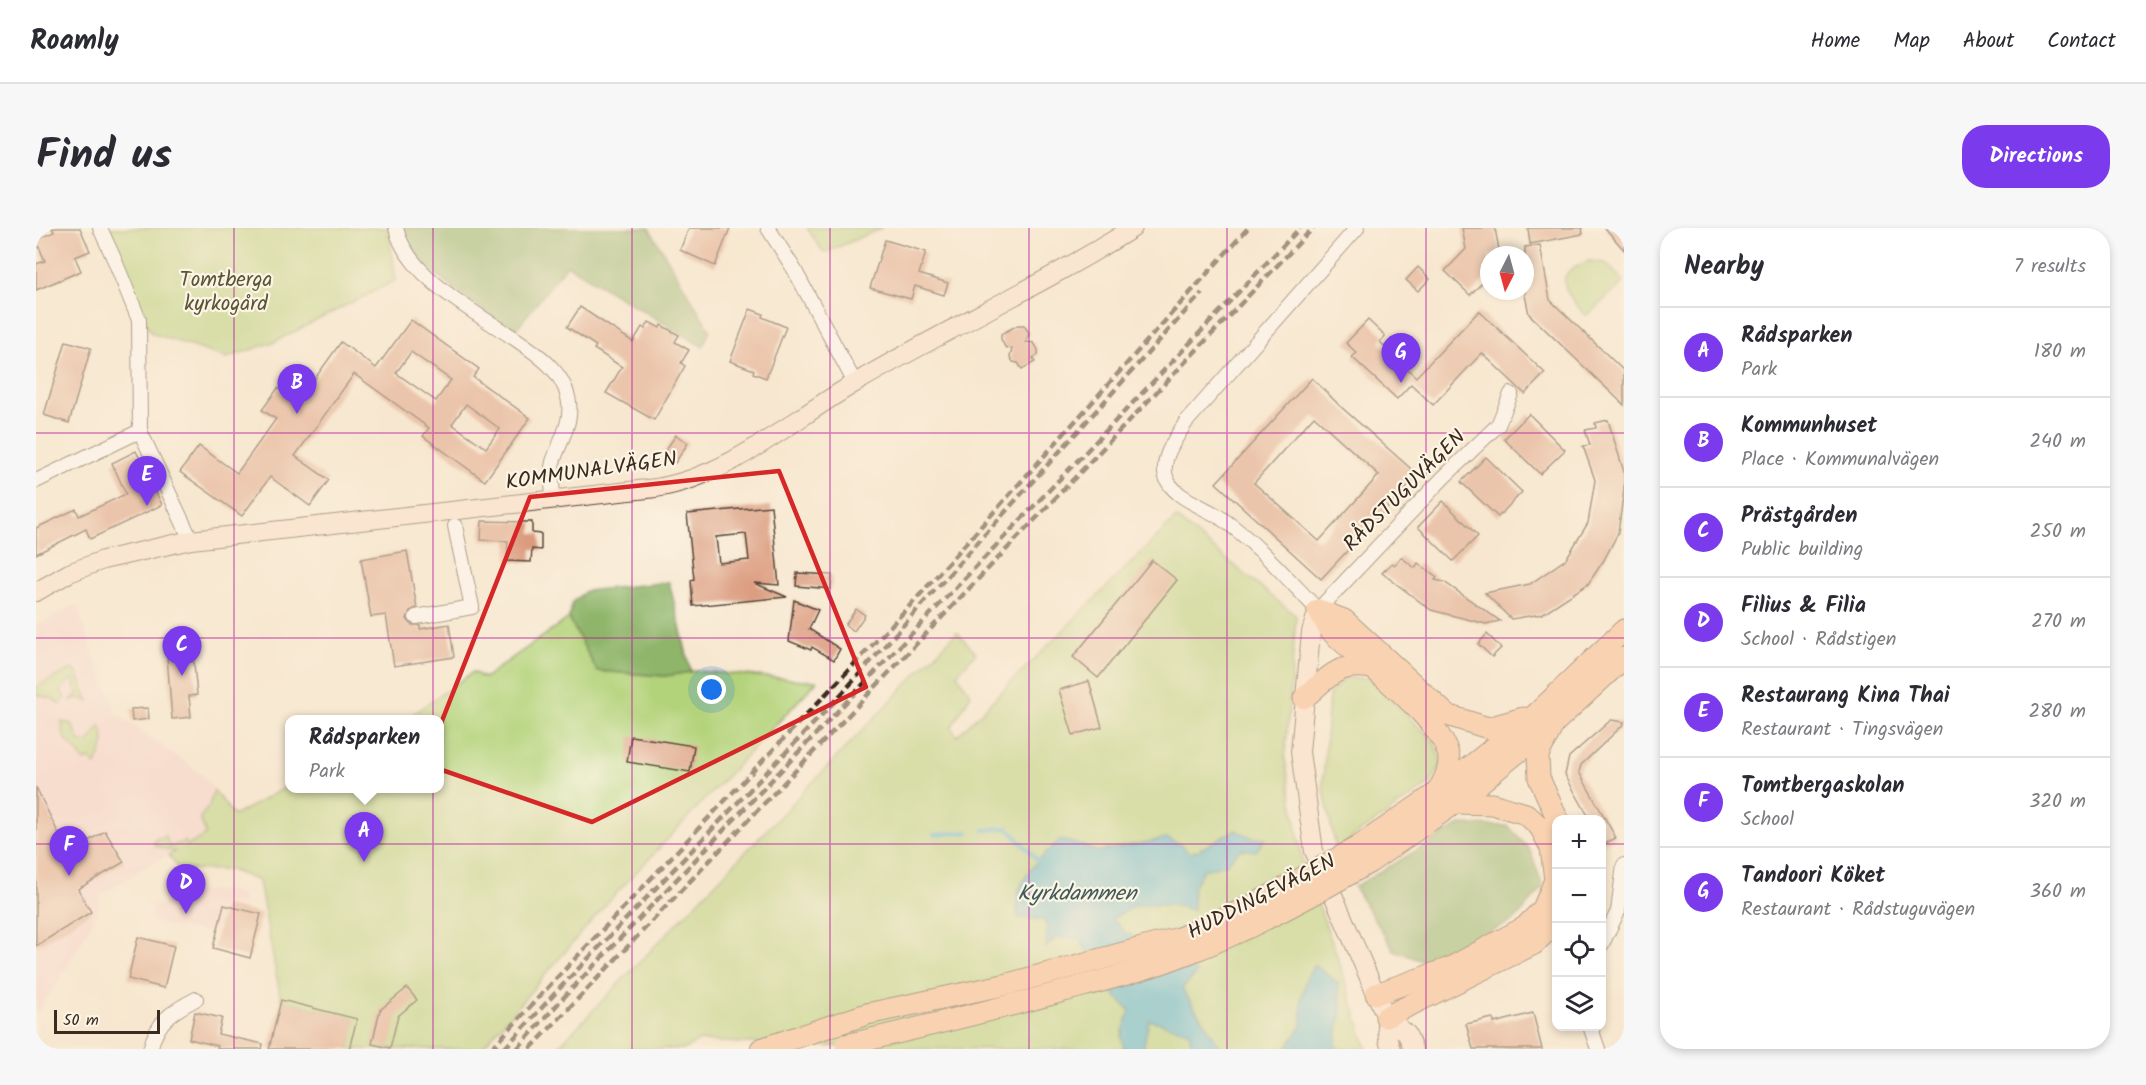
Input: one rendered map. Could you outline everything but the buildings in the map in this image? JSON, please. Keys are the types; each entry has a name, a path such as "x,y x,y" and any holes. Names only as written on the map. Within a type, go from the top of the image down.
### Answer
{"main road":[{"path":"1318,610 1328,628 1410,702 1438,732 1450,759 1446,798 1492,804 1526,814 1540,827 1551,848 1555,880 1543,909 1525,927 1450,968 1376,994"},
{"path":"1318,610 1344,620 1447,715 1488,729 1545,719 1538,755 1539,778 1556,815"},
{"name":"HUDDINGEVÄGEN","path":"1545,719 1624,630"},
{"name":"HUDDINGEVÄGEN","path":"840,1047 1002,1008 1136,972 1260,922 1446,798 1624,658"},
{"path":"1304,698 1338,670 1356,665 1371,668"},
{"name":"HUDDINGEVÄGEN","path":"761,1049 867,1014 1008,984 1179,938 1364,854"},
{"path":"1386,1017 1534,944 1556,923"}],"street":[{"path":"100,228 138,320 141,369 140,431 191,540"},
{"path":"396,228 399,241 407,255 422,273 533,351 554,369 561,380 569,398 570,418 552,465 553,499"},
{"path":"768,228 794,269 855,382"},
{"name":"KOMMUNALVÄGEN","path":"36,592 69,573 103,560 191,540 656,488 691,479 740,456 855,382 1133,228"},
{"path":"1357,228 1186,422 1170,449 1165,464 1166,477 1172,487 1186,499 1221,518 1273,563 1318,610 1311,632 1300,752 1314,851 1386,1017 1391,1049"},
{"name":"RÅDSTUGUVÄGEN","path":"1318,610 1418,503 1498,425 1511,394"},
{"path":"36,481 140,431"},
{"path":"416,617 472,607 455,526"},
{"path":"1606,936 1618,911 1624,865"},
{"path":"150,1049 164,1019 196,999"},
{"path":"1386,1017 1407,1034 1413,1049"},
{"path":"1592,1031 1598,1049"}],"highlighted area":[{"path":"779,471 866,687 592,822 425,764 530,497"}],"shaded area":[{"path":"77,605 117,714 203,775 234,816 207,835 149,865 101,895 97,914 36,1015 36,625"},
{"path":"203,890 234,891 242,895 243,905 223,903 214,933 152,922 152,906"}],"green space":[{"name":"Tomtberga kyrkogård","path":"108,228 388,228 396,280 274,342 226,358 152,333 145,322"},
{"path":"403,228 649,228 710,330 703,347 567,265 513,333 417,260 401,232"},
{"path":"807,228 882,228 824,253"},
{"path":"1590,261 1606,263 1624,282 1586,316 1567,292 1565,277 1569,271"},
{"path":"1176,518 1296,616 1285,759 1302,859 1367,1049 904,1049 698,1041 684,1049 556,1049 957,632 976,653 957,674 971,694 951,728 957,736"},
{"path":"669,582 691,672 665,676 597,671 569,618 572,603 586,591"},
{"path":"569,618 597,671 665,676 695,671 817,681 608,902 481,1049 349,1049 356,1019 281,1000 259,881 230,870 179,869 169,855 175,852 154,845 154,840 165,836 170,847 185,841 187,846 206,835 200,818 209,806 214,790 234,816 285,787 285,793 444,793 444,715 412,715 473,672 484,678"},
{"path":"72,669 76,671 89,701 79,698 71,700 78,693 73,679 61,691 65,698 60,705 53,699 37,695 36,688 39,685"},
{"path":"1345,678 1367,678 1434,741 1441,763 1431,783 1336,849 1323,786 1329,695"},
{"path":"62,722 72,724 80,742 88,743 100,726 104,741 96,765 89,759 83,761 66,740"},
{"path":"1460,825 1508,826 1530,850 1543,887 1515,920 1424,962 1394,950 1354,887"}],"water":[{"name":"Kyrkdammen","path":"1235,830 1253,838 1266,838 1256,851 1241,849 1226,864 1203,870 1193,888 1193,910 1173,905 1138,905 1112,918 1125,933 1174,954 1197,973 1182,989 1222,1049 1192,1049 1189,1031 1149,1020 1143,1049 1124,1049 1121,1037 1130,1011 1107,987 1092,995 1088,991 1096,967 1079,938 1056,938 1046,947 1047,929 1044,920 1018,917 1018,894 1022,883 1034,864 1060,840 1085,846 1096,852 1167,838 1181,845 1189,853"},
{"path":"1315,965 1338,983 1342,1009 1337,1049 1286,1049 1302,1026 1301,999 1307,976"}],"waterway":[{"path":"984,830 1008,828 1040,863"},
{"path":"934,835 968,832"}],"railway":[{"path":"491,1049 917,598 1248,228"},
{"path":"517,1049 566,995 1300,228"},
{"path":"530,1049 1313,228"},
{"path":"504,1049 837,699 1202,293"}],"place":[{"name":"Tandoori Köket","path":"1401,383"},
{"name":"Kommunhuset","path":"297,414"},
{"name":"Restaurang Kina Thai","path":"147,506"},
{"name":"Prästgården","path":"182,676"},
{"name":"Rådsparken","path":"364,862"},
{"name":"Tomtbergaskolan","path":"69,876"},
{"name":"Filius & Filia","path":"186,914"}]}
